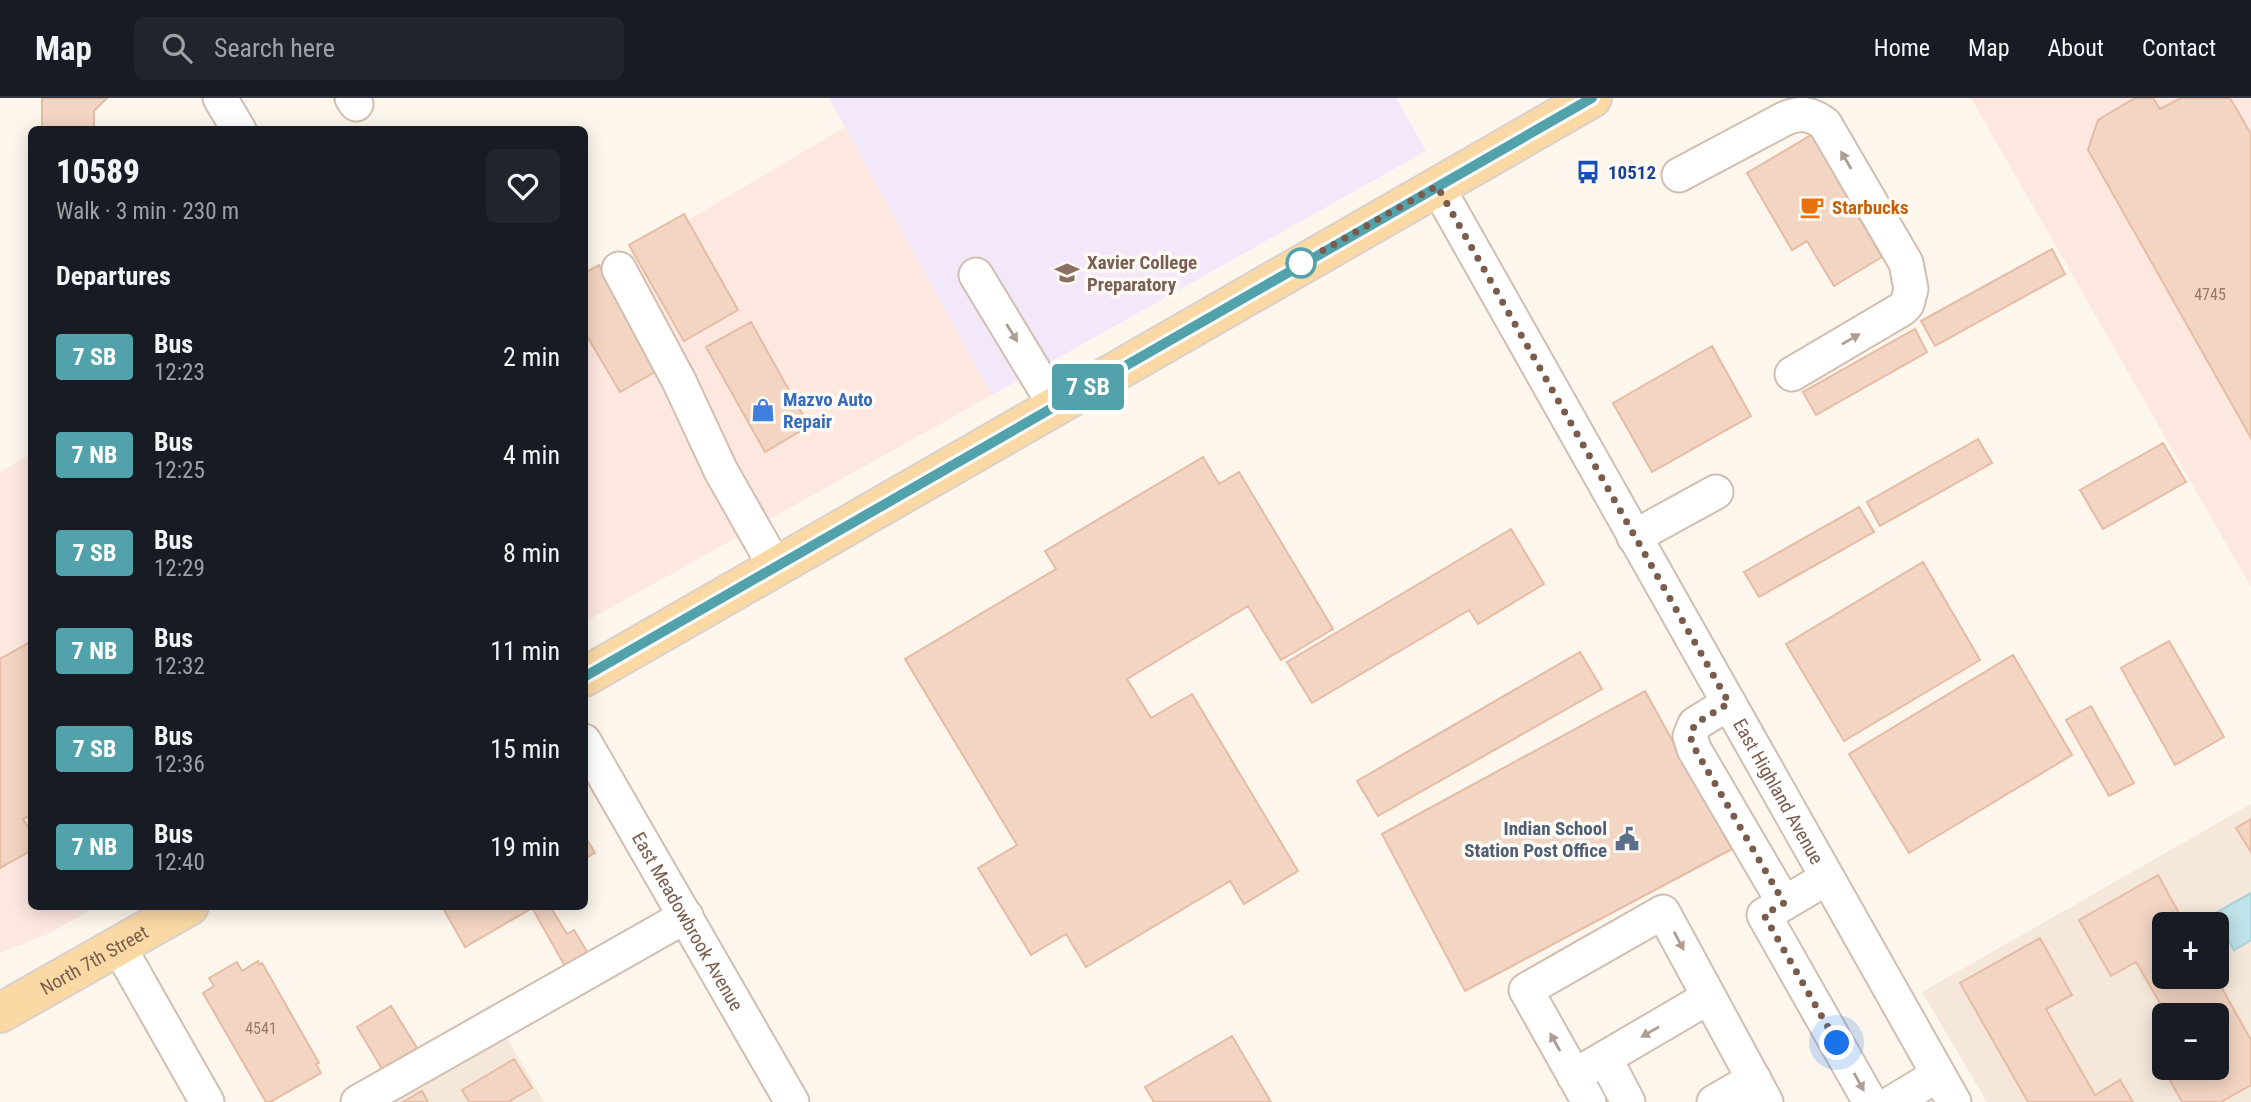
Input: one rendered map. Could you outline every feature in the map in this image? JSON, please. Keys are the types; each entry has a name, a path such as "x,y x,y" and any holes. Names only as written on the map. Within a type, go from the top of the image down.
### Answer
{"main road":[{"path":"588,675 1592,98"},
{"name":"North 7th Street","path":"0,1013 182,910"}],"street":[{"path":"220,98 237,126"},
{"path":"1679,175 1784,119 1796,114 1806,114 1825,124 1900,253 1910,276 1911,289 1907,304 1792,374"},
{"name":"East Highland Avenue","path":"1437,186 1946,1089"},
{"path":"619,269 679,381 721,471 776,568"},
{"path":"976,275 1056,407"},
{"path":"1634,537 1716,492"},
{"path":"1729,703 1695,724 1690,736 1784,903"},
{"name":"East Meadowbrook Avenue","path":"588,748 792,1102"},
{"path":"1827,878 1764,915 1870,1102"},
{"path":"1709,997 1605,1058 1582,1089 1526,990 1663,912 1760,1090 1714,1102"},
{"path":"358,1102 686,916"},
{"path":"119,947 207,1102"},
{"path":"1605,1058 1628,1102"},
{"path":"1893,1102 1946,1089"}],"shaded area":[{"name":"Xavier College Preparatory","path":"829,98 1396,98 1426,151 992,395"},
{"path":"1971,98 2251,98 2251,587"},
{"path":"845,127 992,395 588,620 588,280"},
{"path":"28,456 28,910 91,910 48,934 0,953 0,472"},
{"path":"2251,804 2251,1102 1987,1102 1922,992"},
{"path":"503,1031 544,1102 379,1102"}],"water":[{"path":"2251,893 2251,940 2234,950 2229,941 2229,912 2218,912"}],"building":[{"path":"42,98 107,98 94,111 94,126 42,126"},
{"path":"2135,98 2153,98 2160,109 2181,98 2230,98 2251,134 2251,438 2088,150 2098,120"},
{"name":"Starbucks","path":"1816,132 1860,206 1854,209 1882,257 1834,286 1807,241 1792,250 1747,173"},
{"path":"684,214 738,310 684,341 629,245"},
{"path":"2052,249 2065,274 1935,346 1921,321"},
{"path":"599,265 660,369 620,392 588,338 588,271"},
{"path":"751,322 809,426 765,452 706,347"},
{"path":"1915,329 1927,352 1816,415 1803,392"},
{"path":"1712,346 1751,416 1652,472 1613,403"},
{"path":"1978,439 1992,463 1880,526 1867,502"},
{"path":"2163,443 2186,482 2103,529 2080,490"},
{"path":"1203,457 1219,484 1239,472 1333,629 1281,660 1248,606 1127,679 1151,718 1192,694 1298,871 1244,904 1230,881 1086,967 1066,934 1031,955 978,868 1017,845 905,659 1056,569 1045,551"},
{"path":"1859,507 1874,532 1759,597 1744,572"},
{"path":"1511,529 1544,584 1478,624 1469,610 1312,703 1287,662"},
{"path":"1923,562 1980,660 1844,741 1786,644"},
{"path":"2169,641 2224,737 2175,765 2121,668"},
{"path":"28,643 28,816 23,819 28,827 28,852 0,868 0,659"},
{"path":"1580,652 1602,689 1378,816 1357,781"},
{"path":"2013,655 2072,755 1909,853 1849,754"},
{"path":"1645,691 1732,849 1465,991 1382,834"},
{"path":"2091,706 2134,783 2109,796 2066,720"},
{"path":"2251,819 2251,852 2236,828"},
{"path":"588,842 595,853 588,857"},
{"path":"2158,875 2178,912 2152,912 2152,989 2222,989 2251,1040 2251,1085 2221,1102 2182,1102 2170,1080 2229,1080 2229,1003 2160,1003 2136,962 2111,976 2079,920"},
{"path":"444,910 529,910 465,947"},
{"path":"533,910 552,910 567,934 574,930 589,955 566,968"},
{"path":"2040,938 2072,995 2046,1009 2095,1095 2120,1080 2133,1102 2028,1102 1960,983"},
{"path":"258,961 259,965 262,963 319,1063 316,1064 321,1073 270,1102 266,1102 203,993 214,986 209,978 237,962 242,971"},
{"path":"391,1006 417,1048 382,1069 357,1027"},
{"path":"1232,1036 1271,1102 1154,1102 1145,1087"},
{"path":"514,1059 532,1088 508,1102 469,1102 462,1090"},
{"path":"422,1091 428,1102 403,1102"}],"bus line":[{"path":"588,675 1592,98"}],"place":[{"name":"10512","path":"1588,172"},
{"name":"Starbucks","path":"1812,207"},
{"name":"Xavier College Preparatory","path":"1067,273"},
{"name":"Mazvo Auto Repair","path":"763,410"},
{"name":"Indian School Station Post Office","path":"1627,839"}],"route":[{"path":"1301,263 1437,186 1729,703 1695,724 1690,736 1784,903 1764,915 1837,1043"}]}
